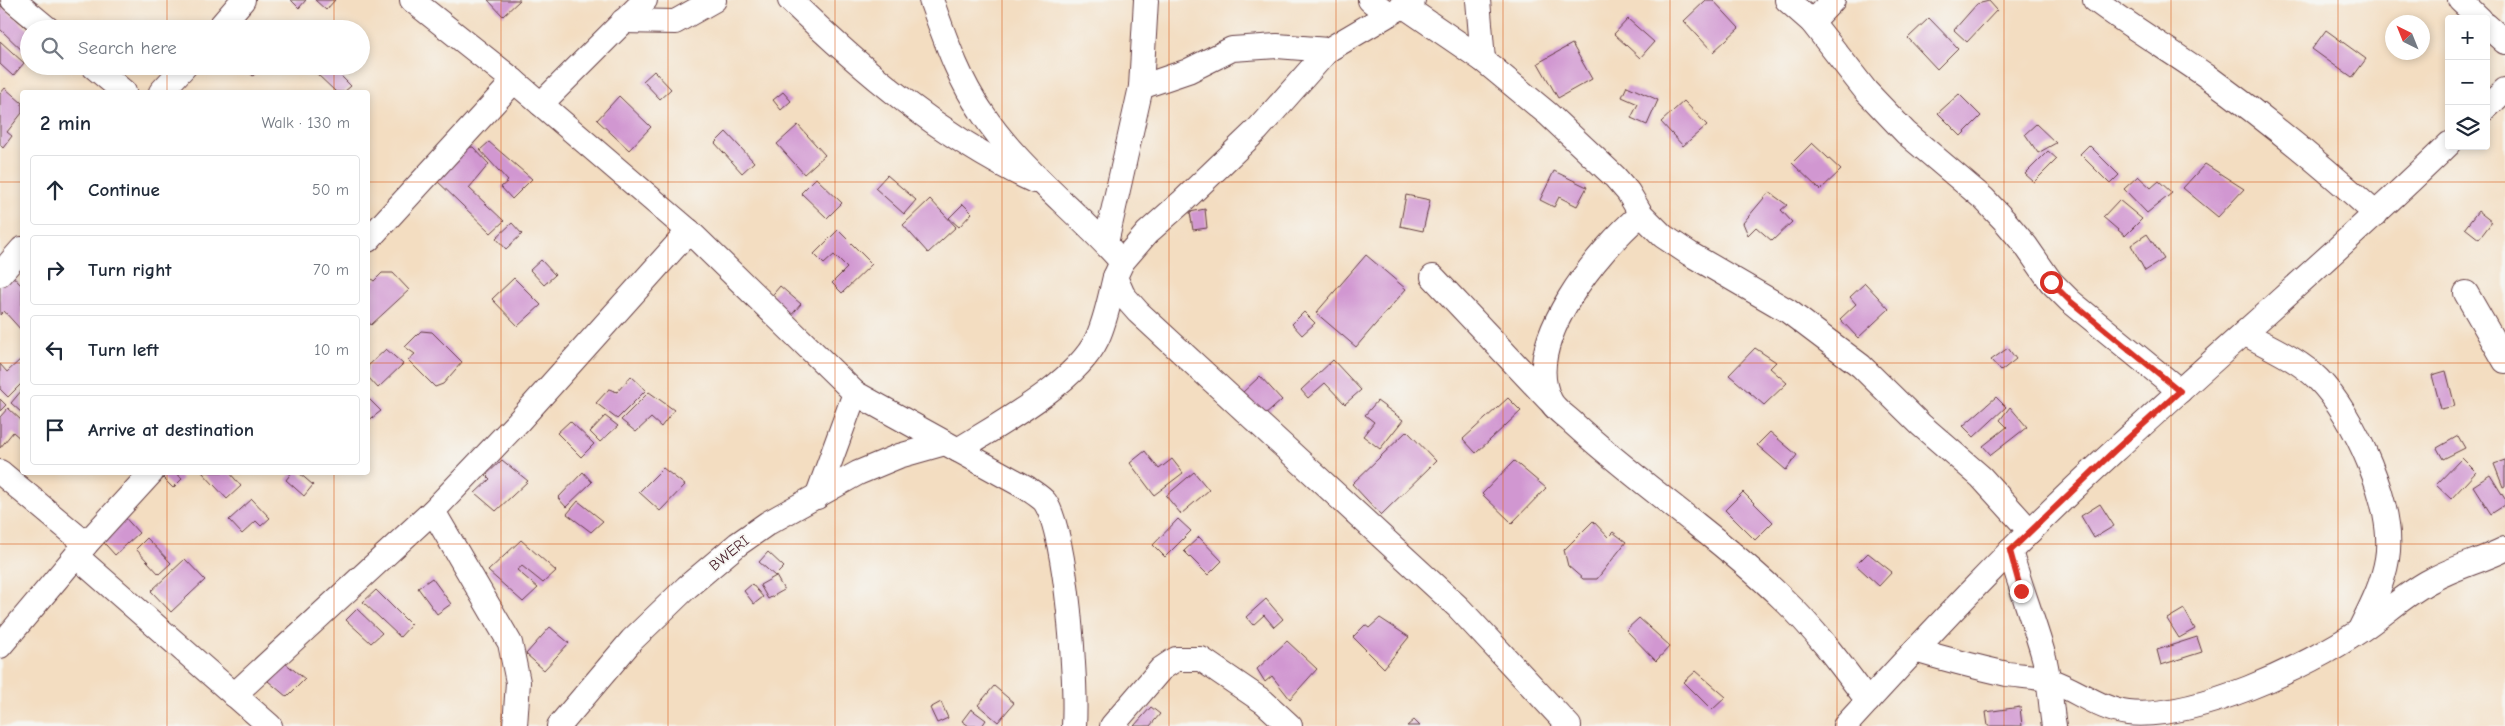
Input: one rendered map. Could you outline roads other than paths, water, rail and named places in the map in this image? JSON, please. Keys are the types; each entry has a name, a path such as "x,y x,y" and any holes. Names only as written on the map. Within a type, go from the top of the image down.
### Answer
{"street":[{"path":"13,0 37,20"},
{"path":"226,20 243,0"},
{"path":"412,0 514,81 689,231 855,393 1027,488 1044,502 1057,535 1063,573 1074,678 1074,726"},
{"path":"541,104 644,0"},
{"path":"624,21 675,22 714,0"},
{"path":"790,0 838,46 939,126 1000,164 1049,188"},
{"path":"931,0 956,63 981,113 1008,146 1106,243 1118,270 1123,295 1138,312 1458,607 1569,726"},
{"path":"1106,243 1141,87 1146,0"},
{"path":"1478,0 1483,60"},
{"path":"1787,0 1812,22 1866,91 1906,132 1984,199 2026,246 2051,282 2064,295 2180,391"},
{"path":"1812,22 1833,0"},
{"path":"2095,0 2207,76 2265,119 2324,167 2376,214"},
{"path":"2460,0 2476,15"},
{"path":"1118,270 1147,233 1258,129 1328,50 1394,5 1445,32 1483,60 1548,114 1628,192 1641,214 1663,236 1690,254 1788,311 1861,366 1921,426 1981,477 2030,531"},
{"path":"2490,29 2505,42"},
{"path":"1141,87 1188,72 1232,49 1277,46 1328,50"},
{"path":"104,75 122,90"},
{"path":"163,90 176,75"},
{"path":"370,238 514,81"},
{"path":"1845,726 1915,650 2030,531 2180,391 2376,214 2445,148"},
{"path":"1550,401 1543,375 1548,350 1559,316 1578,282 1623,229 1641,214"},
{"path":"234,695 433,511 518,422 689,231"},
{"path":"0,274 20,251"},
{"name":"BWERI","path":"559,726 632,640 687,587 768,523 858,473 899,456 952,447 1051,389 1079,363 1097,340 1118,270"},
{"path":"1433,277 1550,401 1602,450 1698,525 1784,600 1833,655 1868,701"},
{"path":"2466,293 2505,361"},
{"path":"2244,333 2296,362 2318,378 2340,406 2356,432 2370,463 2387,532 2388,558 2377,594 2359,631"},
{"path":"817,497 855,393"},
{"path":"0,472 234,695 270,726"},
{"path":"5,634 149,475"},
{"path":"433,511 510,643 518,682 516,726"},
{"path":"1915,650 1961,663 2049,680 2104,706 2120,711 2164,713 2231,694 2284,674 2359,631 2410,592 2432,579 2505,549"},
{"path":"2010,551 2021,591 2043,654 2049,680 2054,726"},
{"path":"1112,726 1161,669 1176,659 1201,659 1264,702 1290,726"}]}
